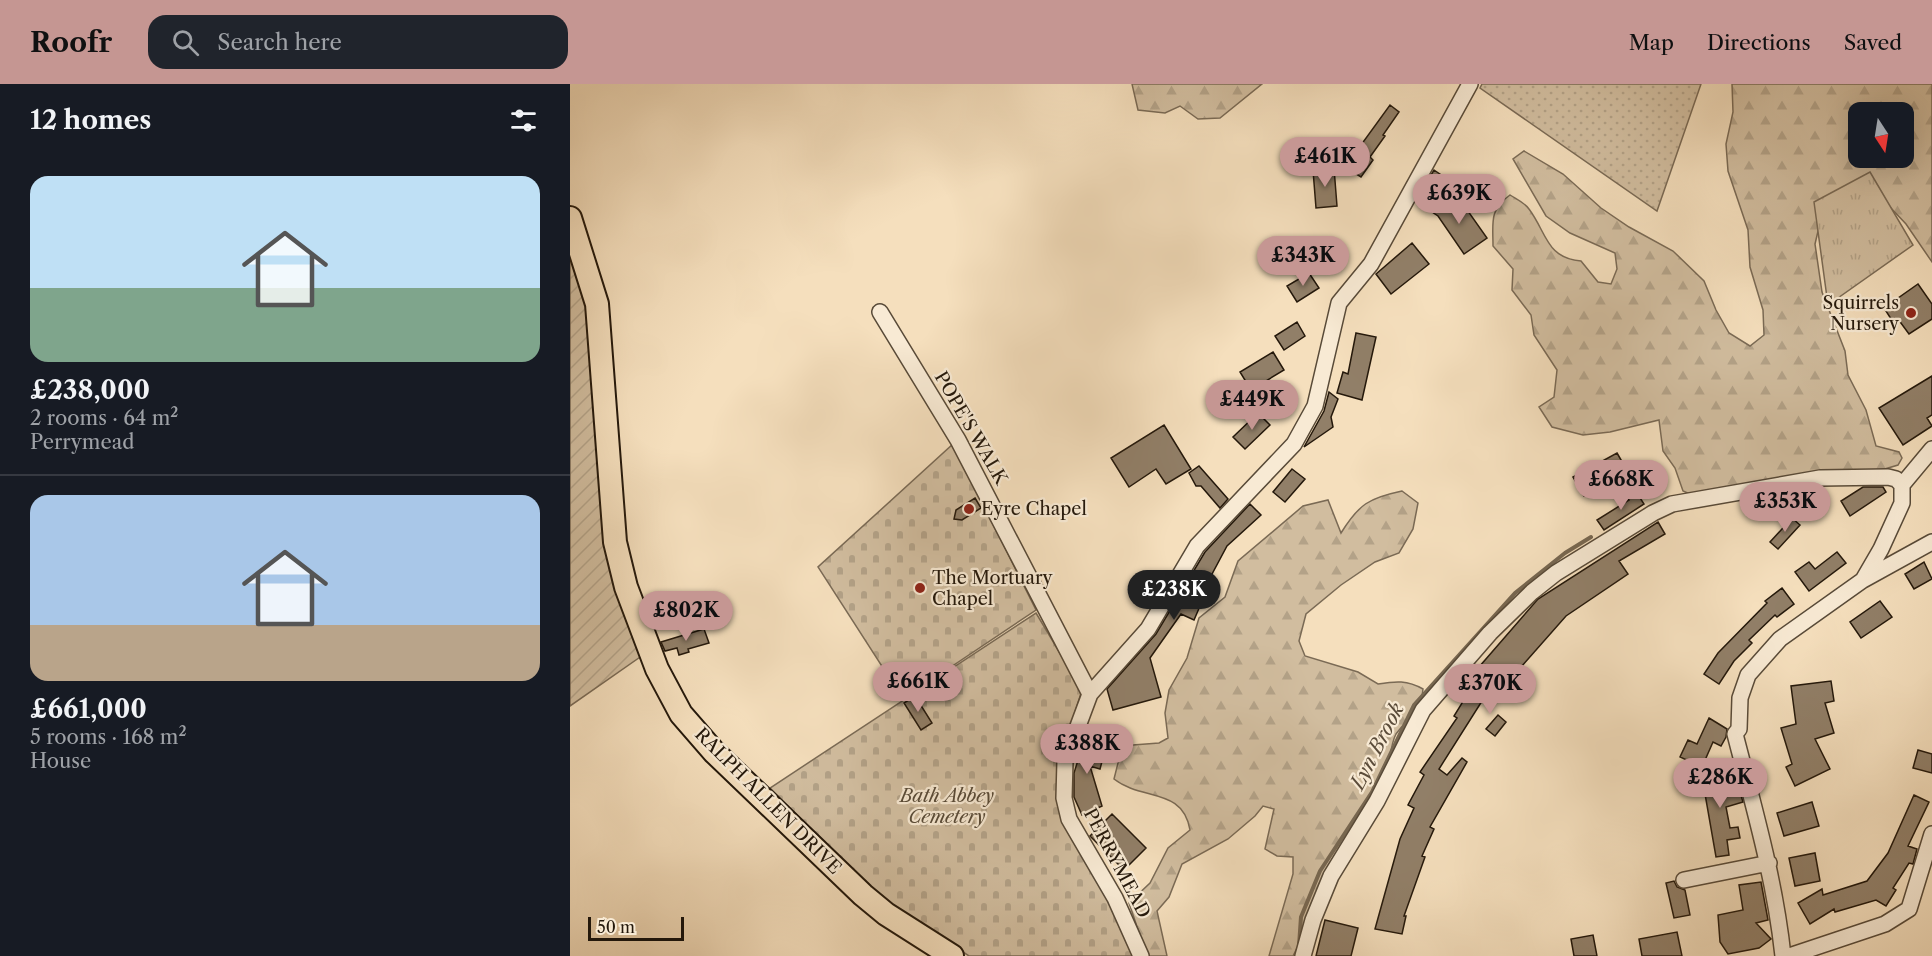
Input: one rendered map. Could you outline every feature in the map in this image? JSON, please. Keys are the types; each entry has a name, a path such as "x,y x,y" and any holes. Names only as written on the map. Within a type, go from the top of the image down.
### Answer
{"main road":[{"name":"RALPH ALLEN DRIVE","path":"570,218 597,304 615,542 626,587 657,669 681,714 714,752 863,895 886,914 952,956"}],"street":[{"name":"PERRYMEAD","path":"1141,956 1137,942 1115,898 1069,819 1064,798 1065,761 1090,694 1148,629 1197,546 1210,530 1272,470 1294,444 1314,406 1340,303 1371,264 1470,84"},
{"name":"POPE'S WALK","path":"880,312 958,440 1090,694"},
{"path":"1863,580 1881,549 1902,503 1902,485 1932,449"},
{"path":"1303,956 1313,920 1331,876 1377,801 1423,710 1490,633 1540,586 1643,519 1672,504 1820,478 1888,477 1896,479 1902,485"},
{"path":"1783,956 1778,909 1735,734 1738,729 1740,698 1748,675 1780,639 1863,580 1932,542"},
{"path":"1789,956 1885,924 1909,909 1932,834"},
{"path":"1684,880 1768,863"}],"green space":[{"path":"1132,84 1262,84 1220,118 1198,119 1180,106 1165,113 1138,110"},
{"path":"1482,84 1701,84 1657,211 1480,88"},
{"path":"1732,84 1932,84 1932,262 1906,224 1868,184 1822,214 1815,244 1822,292 1845,351 1848,375 1866,410 1876,446 1899,452 1902,458 1898,465 1878,471 1699,498 1683,491 1675,468 1663,451 1659,420 1610,432 1583,435 1552,427 1539,407 1554,397 1557,370 1534,335 1531,315 1512,290 1513,269 1493,246 1495,211 1510,195 1529,209 1554,250 1569,259 1581,261 1598,282 1611,284 1617,269 1615,253 1570,233 1546,216 1513,159 1524,151 1563,174 1601,208 1629,227 1673,251 1704,281 1729,333 1750,346 1764,335 1763,310 1750,267 1748,230 1728,171 1726,144 1733,112"},
{"path":"1870,172 1913,245 1828,305 1814,202"},
{"path":"570,253 595,322 609,533 643,655 570,706"},
{"path":"953,444 1036,610 903,699 818,567"},
{"path":"1402,491 1418,503 1413,529 1399,553 1375,562 1341,585 1306,614 1299,641 1305,656 1358,672 1378,684 1396,682 1412,684 1423,689 1422,698 1417,711 1396,734 1388,768 1293,956 1269,956 1293,874 1293,857 1277,856 1265,849 1274,809 1263,806 1228,839 1182,864 1169,897 1157,911 1167,956 1147,956 1129,903 1150,883 1168,848 1190,830 1186,816 1179,807 1160,797 1125,786 1114,779 1119,759 1133,745 1159,743 1168,738 1165,713 1169,690 1187,658 1199,618 1225,597 1238,561 1303,506 1328,500 1341,533 1353,515 1366,504 1381,496"},
{"name":"Bath Abbey Cemetery","path":"1036,613 1082,690 1060,760 1057,788 1133,956 969,956 882,899 770,788"}],"building":[{"path":"1390,105 1399,112 1370,157 1373,160 1361,177 1345,167"},
{"path":"1334,168 1337,206 1316,208 1313,170"},
{"path":"1434,170 1450,181 1440,195 1425,185"},
{"path":"1437,197 1455,210 1463,204 1487,238 1464,254 1438,216 1429,210"},
{"path":"1412,243 1429,264 1391,294 1376,274"},
{"path":"1309,273 1319,288 1297,302 1287,286"},
{"path":"1918,284 1932,304 1932,319 1909,334 1898,319 1893,322 1884,308"},
{"path":"1297,322 1305,336 1284,350 1275,336"},
{"path":"1356,333 1376,337 1362,400 1337,393 1343,372 1348,374"},
{"path":"1273,352 1284,370 1251,390 1240,372"},
{"path":"1932,376 1932,415 1927,418 1932,426 1903,445 1879,408"},
{"path":"1329,392 1338,399 1331,417 1333,427 1304,447 1324,411"},
{"path":"1258,413 1270,425 1245,449 1233,437"},
{"path":"1164,425 1191,469 1166,484 1156,469 1129,487 1111,458"},
{"path":"1617,453 1628,472 1584,496 1573,477"},
{"path":"1199,466 1228,499 1220,508 1201,486 1196,486 1189,473"},
{"path":"1292,469 1305,479 1285,502 1273,492"},
{"path":"1863,487 1883,487 1886,492 1850,516 1841,501"},
{"path":"1635,490 1644,504 1604,530 1597,520 1629,500 1626,496"},
{"name":"Eyre Chapel","path":"975,498 981,508 962,520 954,519 956,510"},
{"path":"1250,504 1261,515 1227,546 1203,591 1206,592 1194,620 1181,614 1150,658 1161,697 1113,710 1107,689 1156,634 1205,552"},
{"path":"1792,518 1800,525 1778,549 1770,542"},
{"path":"1658,522 1665,534 1619,561 1628,574 1566,616 1514,675 1509,670 1482,701 1439,769 1447,775 1462,758 1467,762 1430,827 1434,829 1422,856 1425,857 1404,916 1406,916 1402,934 1375,929 1400,839 1414,808 1408,805 1424,775 1420,772 1457,718 1454,716 1472,687 1466,682 1538,599"},
{"path":"1837,552 1846,563 1809,591 1795,572 1809,562 1815,569"},
{"path":"1924,562 1932,579 1914,589 1905,574"},
{"path":"1782,588 1794,604 1777,617 1775,615 1749,640 1752,643 1734,661 1719,684 1704,674 1718,653 1767,603 1765,601"},
{"path":"1880,601 1892,617 1861,638 1850,622"},
{"path":"704,629 709,643 688,649 689,652 679,655 677,648 665,651 661,642"},
{"path":"1831,681 1834,701 1825,703 1834,733 1815,739 1830,769 1795,786 1786,767 1792,764 1781,728 1796,724 1791,686"},
{"path":"915,696 932,723 921,730 904,703"},
{"path":"1498,715 1506,722 1495,736 1486,729"},
{"path":"1709,718 1727,729 1726,737 1721,746 1713,742 1702,767 1680,757 1688,740 1697,744"},
{"path":"1088,728 1098,731 1092,750 1104,754 1100,769 1090,766 1102,806 1082,815 1074,797 1074,773"},
{"path":"1918,750 1932,754 1932,773 1913,768"},
{"path":"1720,768 1723,787 1737,782 1743,802 1726,807 1730,828 1738,827 1740,838 1727,840 1729,855 1716,857 1701,771"},
{"path":"1914,795 1929,802 1908,846 1917,849 1913,864 1909,863 1893,888 1896,890 1886,906 1876,900 1835,912 1834,909 1810,924 1798,903 1822,889 1823,895 1867,881 1888,853"},
{"path":"1812,802 1819,826 1784,836 1777,813"},
{"path":"1112,814 1146,848 1124,870 1090,836"},
{"path":"1815,853 1820,881 1795,886 1789,858"},
{"path":"1674,881 1677,887 1685,890 1690,915 1674,918 1666,883"},
{"path":"1761,882 1768,920 1756,923 1771,939 1759,948 1728,954 1720,942 1718,915 1743,910 1739,885"},
{"path":"1325,920 1358,928 1351,956 1316,956"},
{"path":"1677,932 1682,956 1642,956 1639,939"},
{"path":"1593,935 1597,956 1574,956 1571,939"}],"waterway":[{"name":"Lyn Brook","path":"1299,946 1301,917 1320,871 1372,792 1414,705 1515,593 1565,553 1591,537"}],"place":[{"name":"Squirrels Nursery","path":"1911,313"},
{"name":"Eyre Chapel","path":"969,509"},
{"name":"The Mortuary Chapel","path":"920,588"}]}
